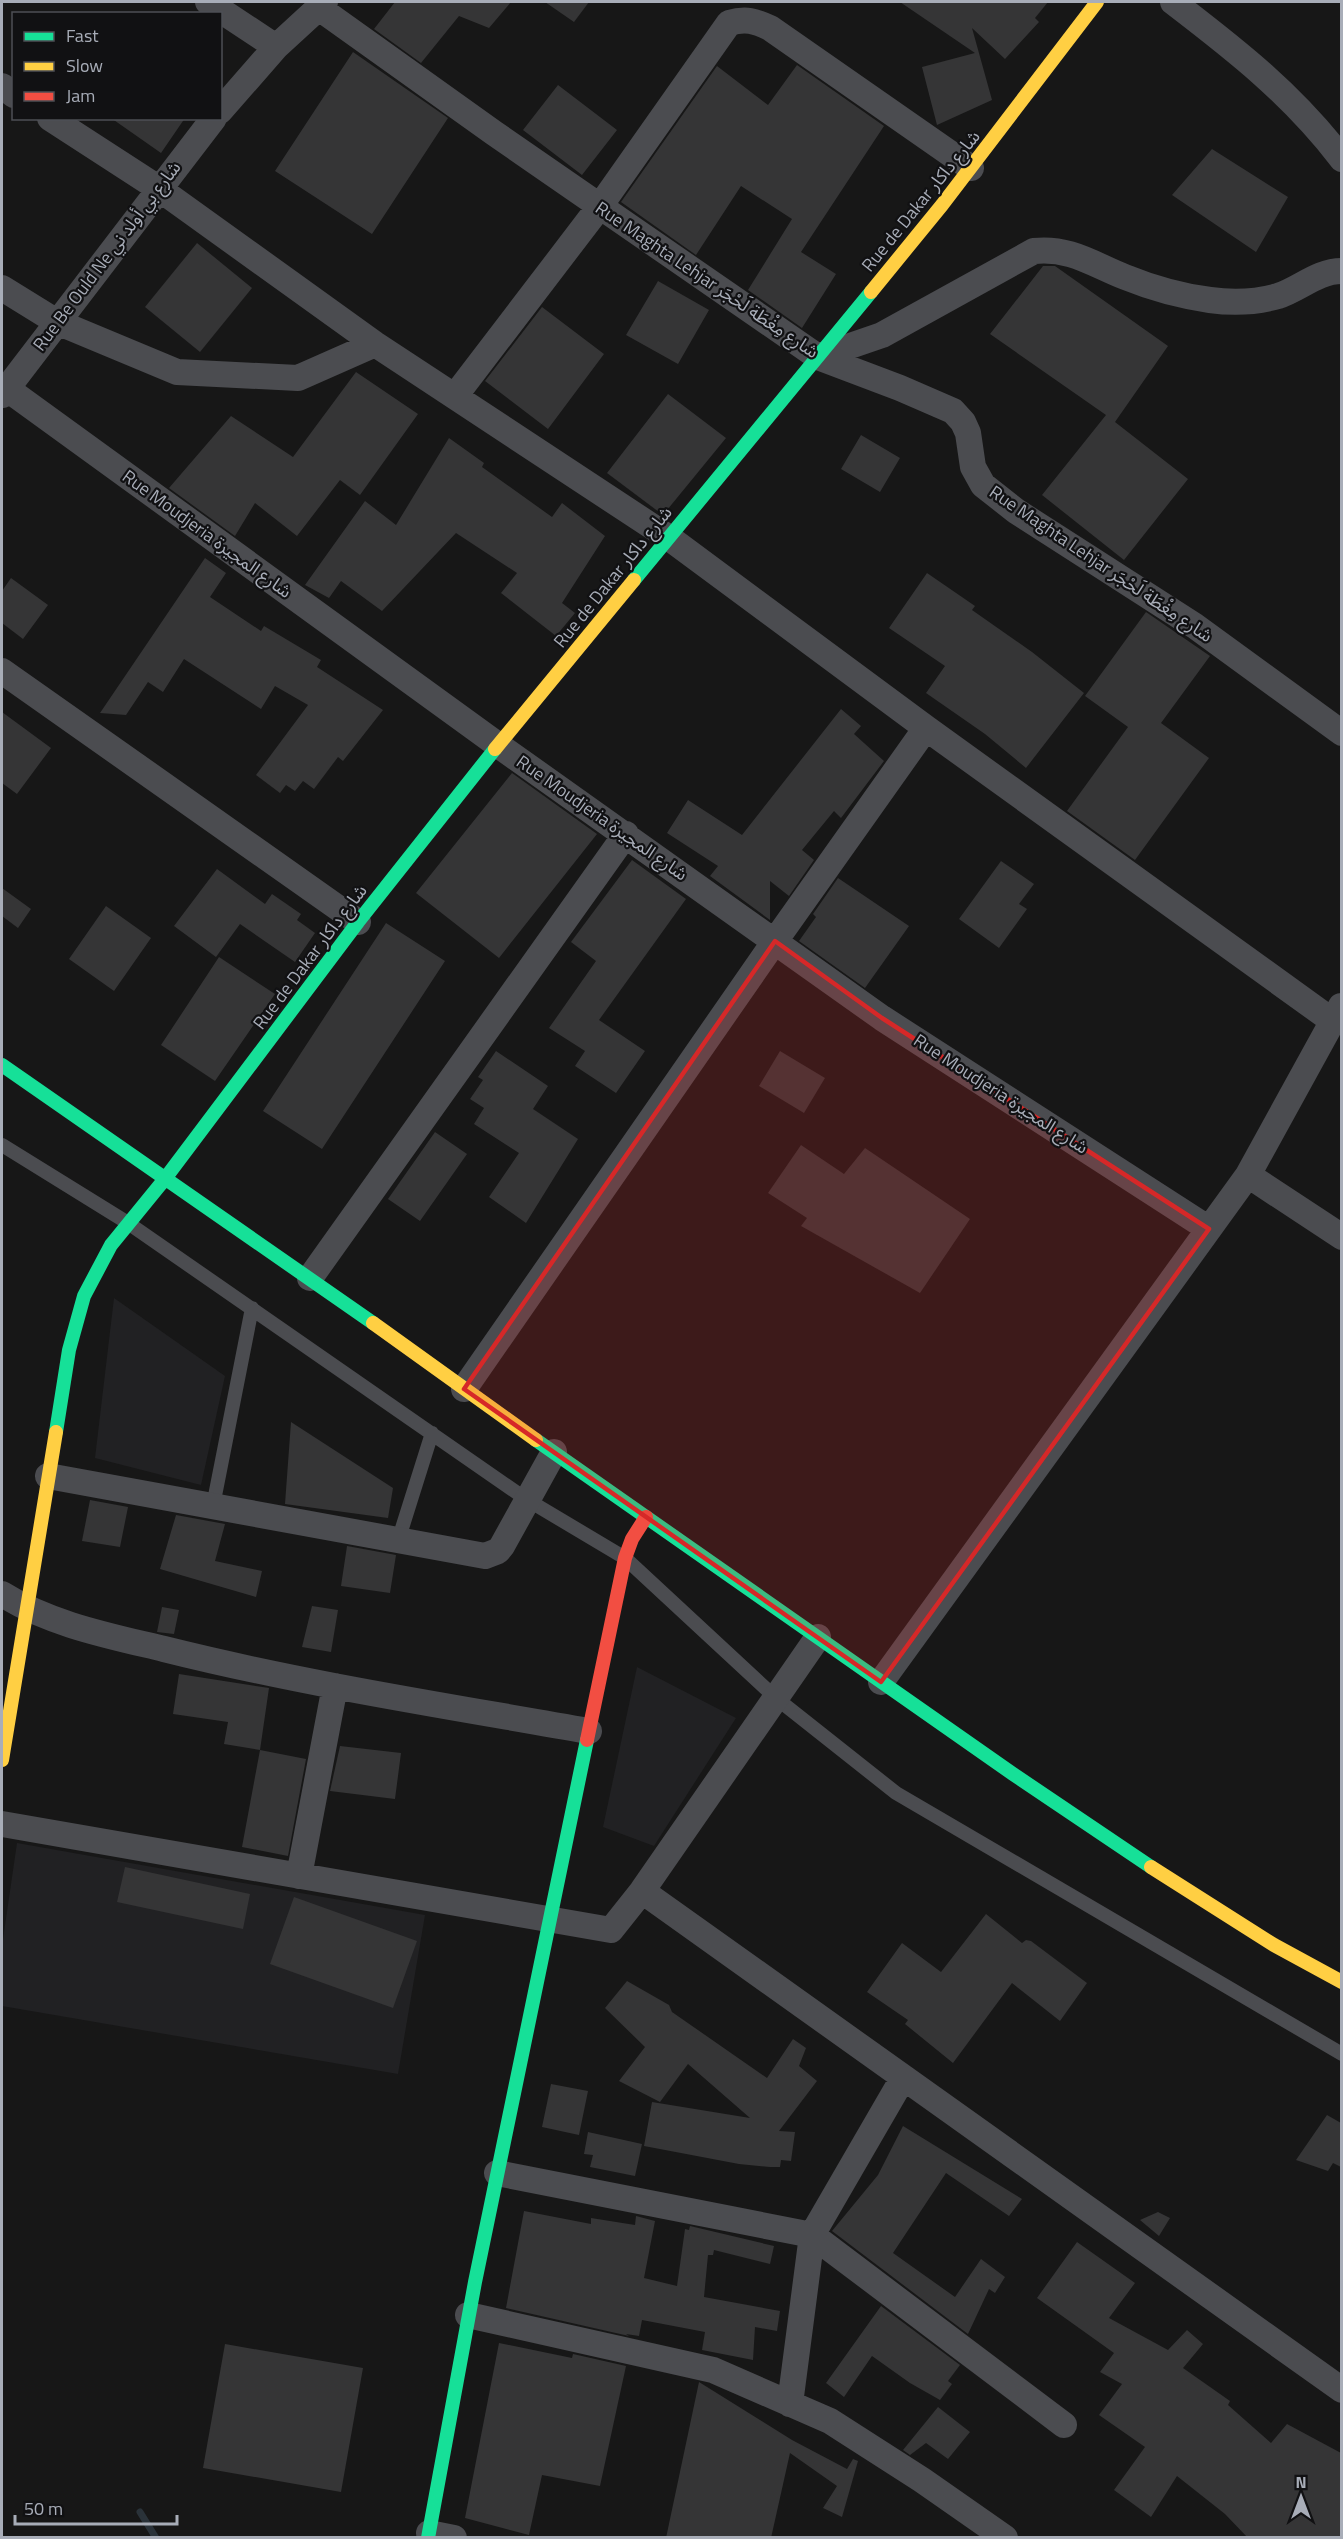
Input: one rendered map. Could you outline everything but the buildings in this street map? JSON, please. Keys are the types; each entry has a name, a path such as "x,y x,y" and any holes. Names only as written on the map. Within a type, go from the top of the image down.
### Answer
{"street":[{"path":"208,2 276,47"},
{"name":"Rue de Dakar شارع داكار","path":"2,1760 75,1322 96,1270 128,1223 164,1180 358,922 498,745 971,168 1097,2"},
{"path":"1173,2 1243,55 1312,119 1341,159"},
{"path":"222,109 276,47 322,5"},
{"name":"Rue Maghta Lehjar شارع مِغْطَة لَحْجَر","path":"322,5 600,206 818,357 953,411 963,422 968,433 973,467 983,485 1016,511 1195,626 1341,733"},
{"path":"455,396 600,206 729,23 741,19 752,20 770,28 971,168"},
{"path":"53,120 159,188 375,344 668,537 926,728 1338,1014 1248,1175 881,1682"},
{"name":"Rue Be Ould Ne شارع بي أولد ني","path":"4,392 212,120"},
{"path":"818,357 882,335 1034,251 1049,249 1077,254 1124,277 1160,290 1210,300 1261,300 1280,295 1317,276 1341,271"},
{"path":"2,288 57,322 177,372 298,378 375,344"},
{"name":"Rue Moudjeria شارع المجيرة","path":"4,392 882,1018 1209,1229"},
{"path":"2,671 358,922"},
{"path":"464,1389 775,940 926,728"},
{"path":"310,1278 626,834"},
{"path":"2,1065 164,1180 310,1278 881,1682 1145,1863 1275,1946 1341,1982"},
{"path":"1248,1175 1341,1237"},
{"path":"48,1476 478,1556 492,1555 502,1546 554,1452"},
{"path":"454,2538 428,2535 468,2315 625,1558 632,1539 646,1517"},
{"path":"2,1594 26,1618 120,1638 232,1666 589,1731"},
{"path":"2,1656 26,1618"},
{"path":"2,1824 611,1930 642,1891 818,1637"},
{"path":"299,1876 335,1686"},
{"path":"642,1891 1341,2390"},
{"path":"790,2404 812,2235 903,2078"},
{"path":"497,2173 812,2235 1064,2425"},
{"path":"468,2315 712,2370 830,2421 922,2480 1005,2538"}],"lane":[{"path":"2,1145 128,1223 526,1499 625,1558 776,1698 896,1793 1341,2054"},
{"path":"213,1506 252,1308"},
{"path":"398,1541 432,1433"}],"highlighted area":[{"path":"775,941 882,1018 1209,1229 881,1682 464,1389"}],"shaded area":[{"path":"114,1298 225,1376 201,1485 95,1458"},
{"path":"637,1667 736,1718 654,1846 603,1827"},
{"path":"17,1843 425,1915 398,2074 2,2006 2,1946"}],"waterway":[{"path":"140,2512 156,2538"}],"traffic: fast":[{"path":"634,580 871,292"},
{"path":"56,1432 69,1350 84,1296 111,1245 164,1180 358,922 495,749"},
{"path":"2,1065 373,1323"},
{"path":"536,1440 1013,1774 1151,1867"},
{"path":"428,2538 475,2282 587,1740"}],"traffic: slow":[{"path":"871,292 942,205 1097,2"},
{"path":"495,749 634,580"},
{"path":"373,1323 536,1440"},
{"path":"2,1760 56,1432"},
{"path":"1151,1867 1274,1945 1342,1982"}],"traffic: jam":[{"path":"587,1740 625,1558 632,1539 646,1517"}]}
